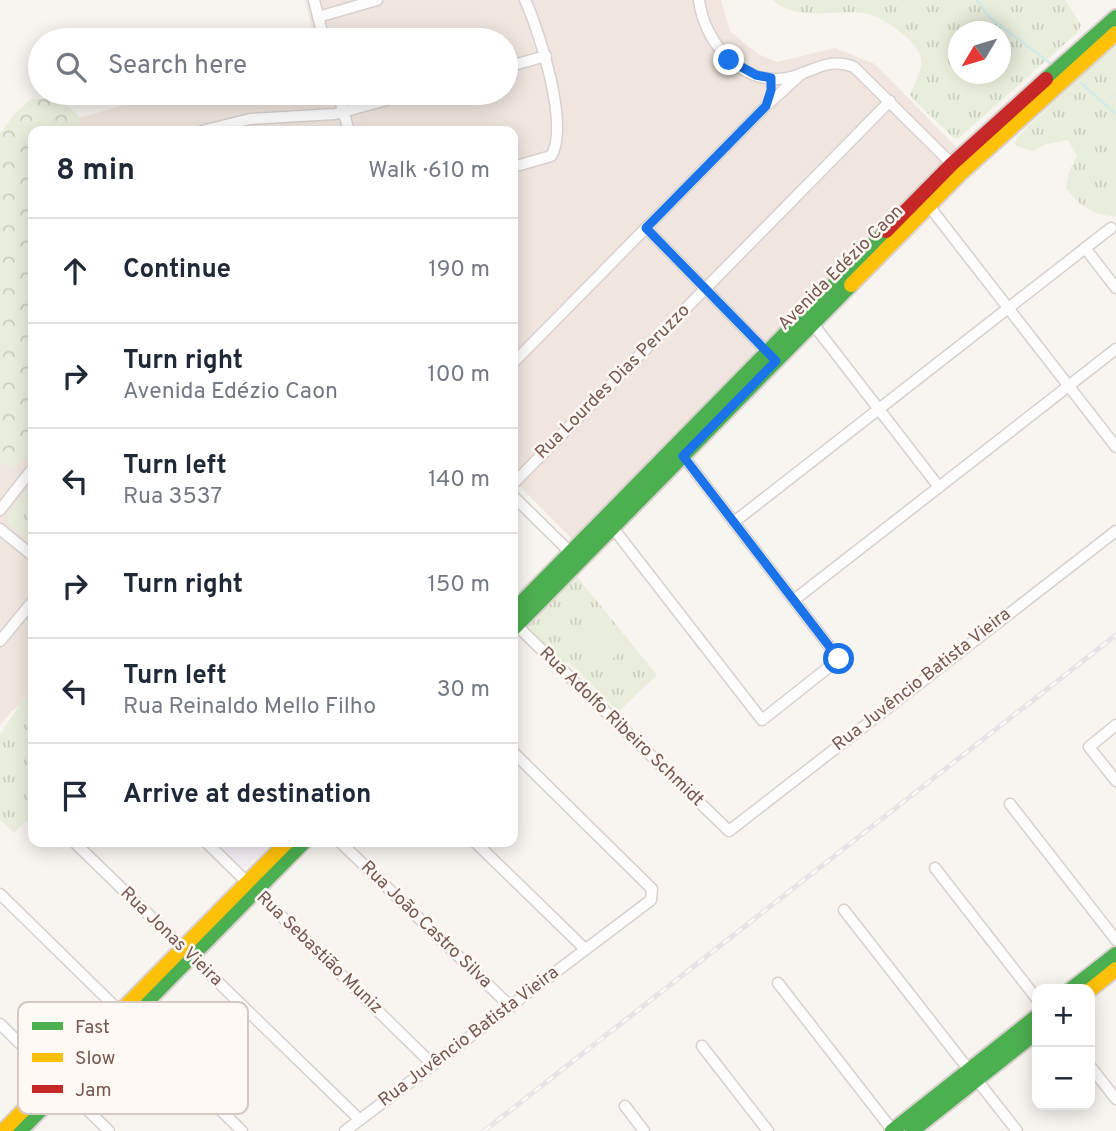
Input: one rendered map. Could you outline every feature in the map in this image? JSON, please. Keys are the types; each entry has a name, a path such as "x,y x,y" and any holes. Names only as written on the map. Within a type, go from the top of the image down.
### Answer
{"main road":[{"name":"Avenida Edézio Caon","path":"518,618 956,168 1116,17"},
{"name":"Avenida Edézio Caon","path":"575,557 612,528 683,456 772,356 813,324 929,206 956,168 1116,33"},
{"path":"251,887 283,847"},
{"path":"138,1002 251,887 298,847"},
{"path":"1078,984 1116,954"},
{"path":"1095,986 1116,969"},
{"path":"912,1131 1032,1021"},
{"path":"892,1131 1032,1035"},
{"path":"3,1131 22,1114"},
{"path":"19,1131 33,1114"}],"street":[{"path":"314,0 321,28"},
{"path":"318,17 377,0"},
{"path":"518,166 544,159 555,150 553,97 546,56 525,0"},
{"path":"699,0 705,26 719,50 742,68 771,78 802,73 828,63 846,63 862,74 956,168"},
{"path":"518,64 546,56"},
{"path":"518,358 766,106 802,73"},
{"path":"766,106 771,90 771,78"},
{"name":"Rua Lourdes Dias Peruzzo","path":"518,479 890,101"},
{"path":"341,105 348,126"},
{"path":"222,126 250,119 343,111 366,105"},
{"path":"929,206 1116,447"},
{"path":"646,228 772,356"},
{"path":"734,522 1111,228"},
{"path":"1085,248 1116,288"},
{"path":"813,324 939,487"},
{"path":"794,600 1116,349"},
{"path":"612,528 762,720 839,659 683,456"},
{"path":"0,510 28,474"},
{"path":"518,501 575,557"},
{"path":"0,529 28,552"},
{"name":"Rua Juvêncio Batista Vieira","path":"729,831 1116,531"},
{"path":"0,641 28,607"},
{"name":"Rua Adolfo Ribeiro Schmidt","path":"518,626 729,831"},
{"path":"1116,725 1089,747 1116,781"},
{"name":"Rua Juvêncio Batista Vieira","path":"345,1131 651,900 652,889 518,757"},
{"path":"1010,804 1116,940"},
{"name":"Rua Jonas Vieira","path":"79,847 238,1002"},
{"name":"Rua Sebastião Muniz","path":"211,847 432,1064"},
{"name":"Rua João Castro Silva","path":"345,847 511,1007"},
{"path":"480,847 584,948"},
{"path":"935,868 1032,993"},
{"path":"0,894 110,1002"},
{"path":"844,911 1017,1131"},
{"path":"778,984 892,1131"},
{"name":"Rua Jonas Vieira","path":"248,1012 359,1120"},
{"path":"0,1024 18,1042"},
{"path":"702,1045 768,1131"},
{"path":"1095,1072 1116,1099"},
{"path":"625,1106 644,1131"},
{"path":"92,1114 109,1131"},
{"path":"220,1114 235,1129"}],"shaded area":[{"path":"305,0 721,0 730,31 758,54 777,62 835,48 875,64 960,151 572,539 518,484 518,126 43,126 124,105 518,105 518,28 312,28"},
{"path":"28,129 28,700 12,711 0,725 0,136"},
{"path":"221,847 267,847 244,870"}],"green space":[{"path":"773,0 1065,0 1081,25 1078,32 959,138 954,138 910,94 920,71 921,58 914,44 896,29 869,14 793,11"},
{"path":"1116,43 1116,216 1087,209 1066,188 1069,171 1077,156 1068,140 1047,144 1032,151 1015,145 1017,137"},
{"path":"28,102 28,105 67,105 80,117 79,126 28,126 28,457 14,468 0,463 0,134 14,114"},
{"path":"28,488 28,541 8,523 8,514"},
{"path":"574,573 657,675 618,712 569,662 562,663 523,624"},
{"path":"598,616 626,646 606,665 577,635"},
{"path":"28,692 28,820 14,833 0,820 0,734"}],"waterway":[{"path":"977,0 989,17 1050,63"},
{"path":"1081,83 1116,114"}],"railway":[{"path":"484,1131 1116,635"}],"traffic: fast":[{"path":"1046,79 1116,17"},
{"path":"518,606 886,231"},
{"path":"518,624 851,285"},
{"path":"147,1002 299,847"},
{"path":"1077,984 1116,954"},
{"path":"892,1131 1032,1020"},
{"path":"912,1131 1032,1036"},
{"path":"20,1131 37,1114"}],"traffic: slow":[{"path":"851,285 961,173 1116,33"},
{"path":"130,1002 282,847"},
{"path":"1095,986 1116,969"},
{"path":"3,1131 20,1114"}],"traffic: jam":[{"path":"886,231 952,164 1046,79"}],"route":[{"path":"729,60 756,75 771,78 771,90 766,106 646,228 776,361 683,456 839,659"}]}
